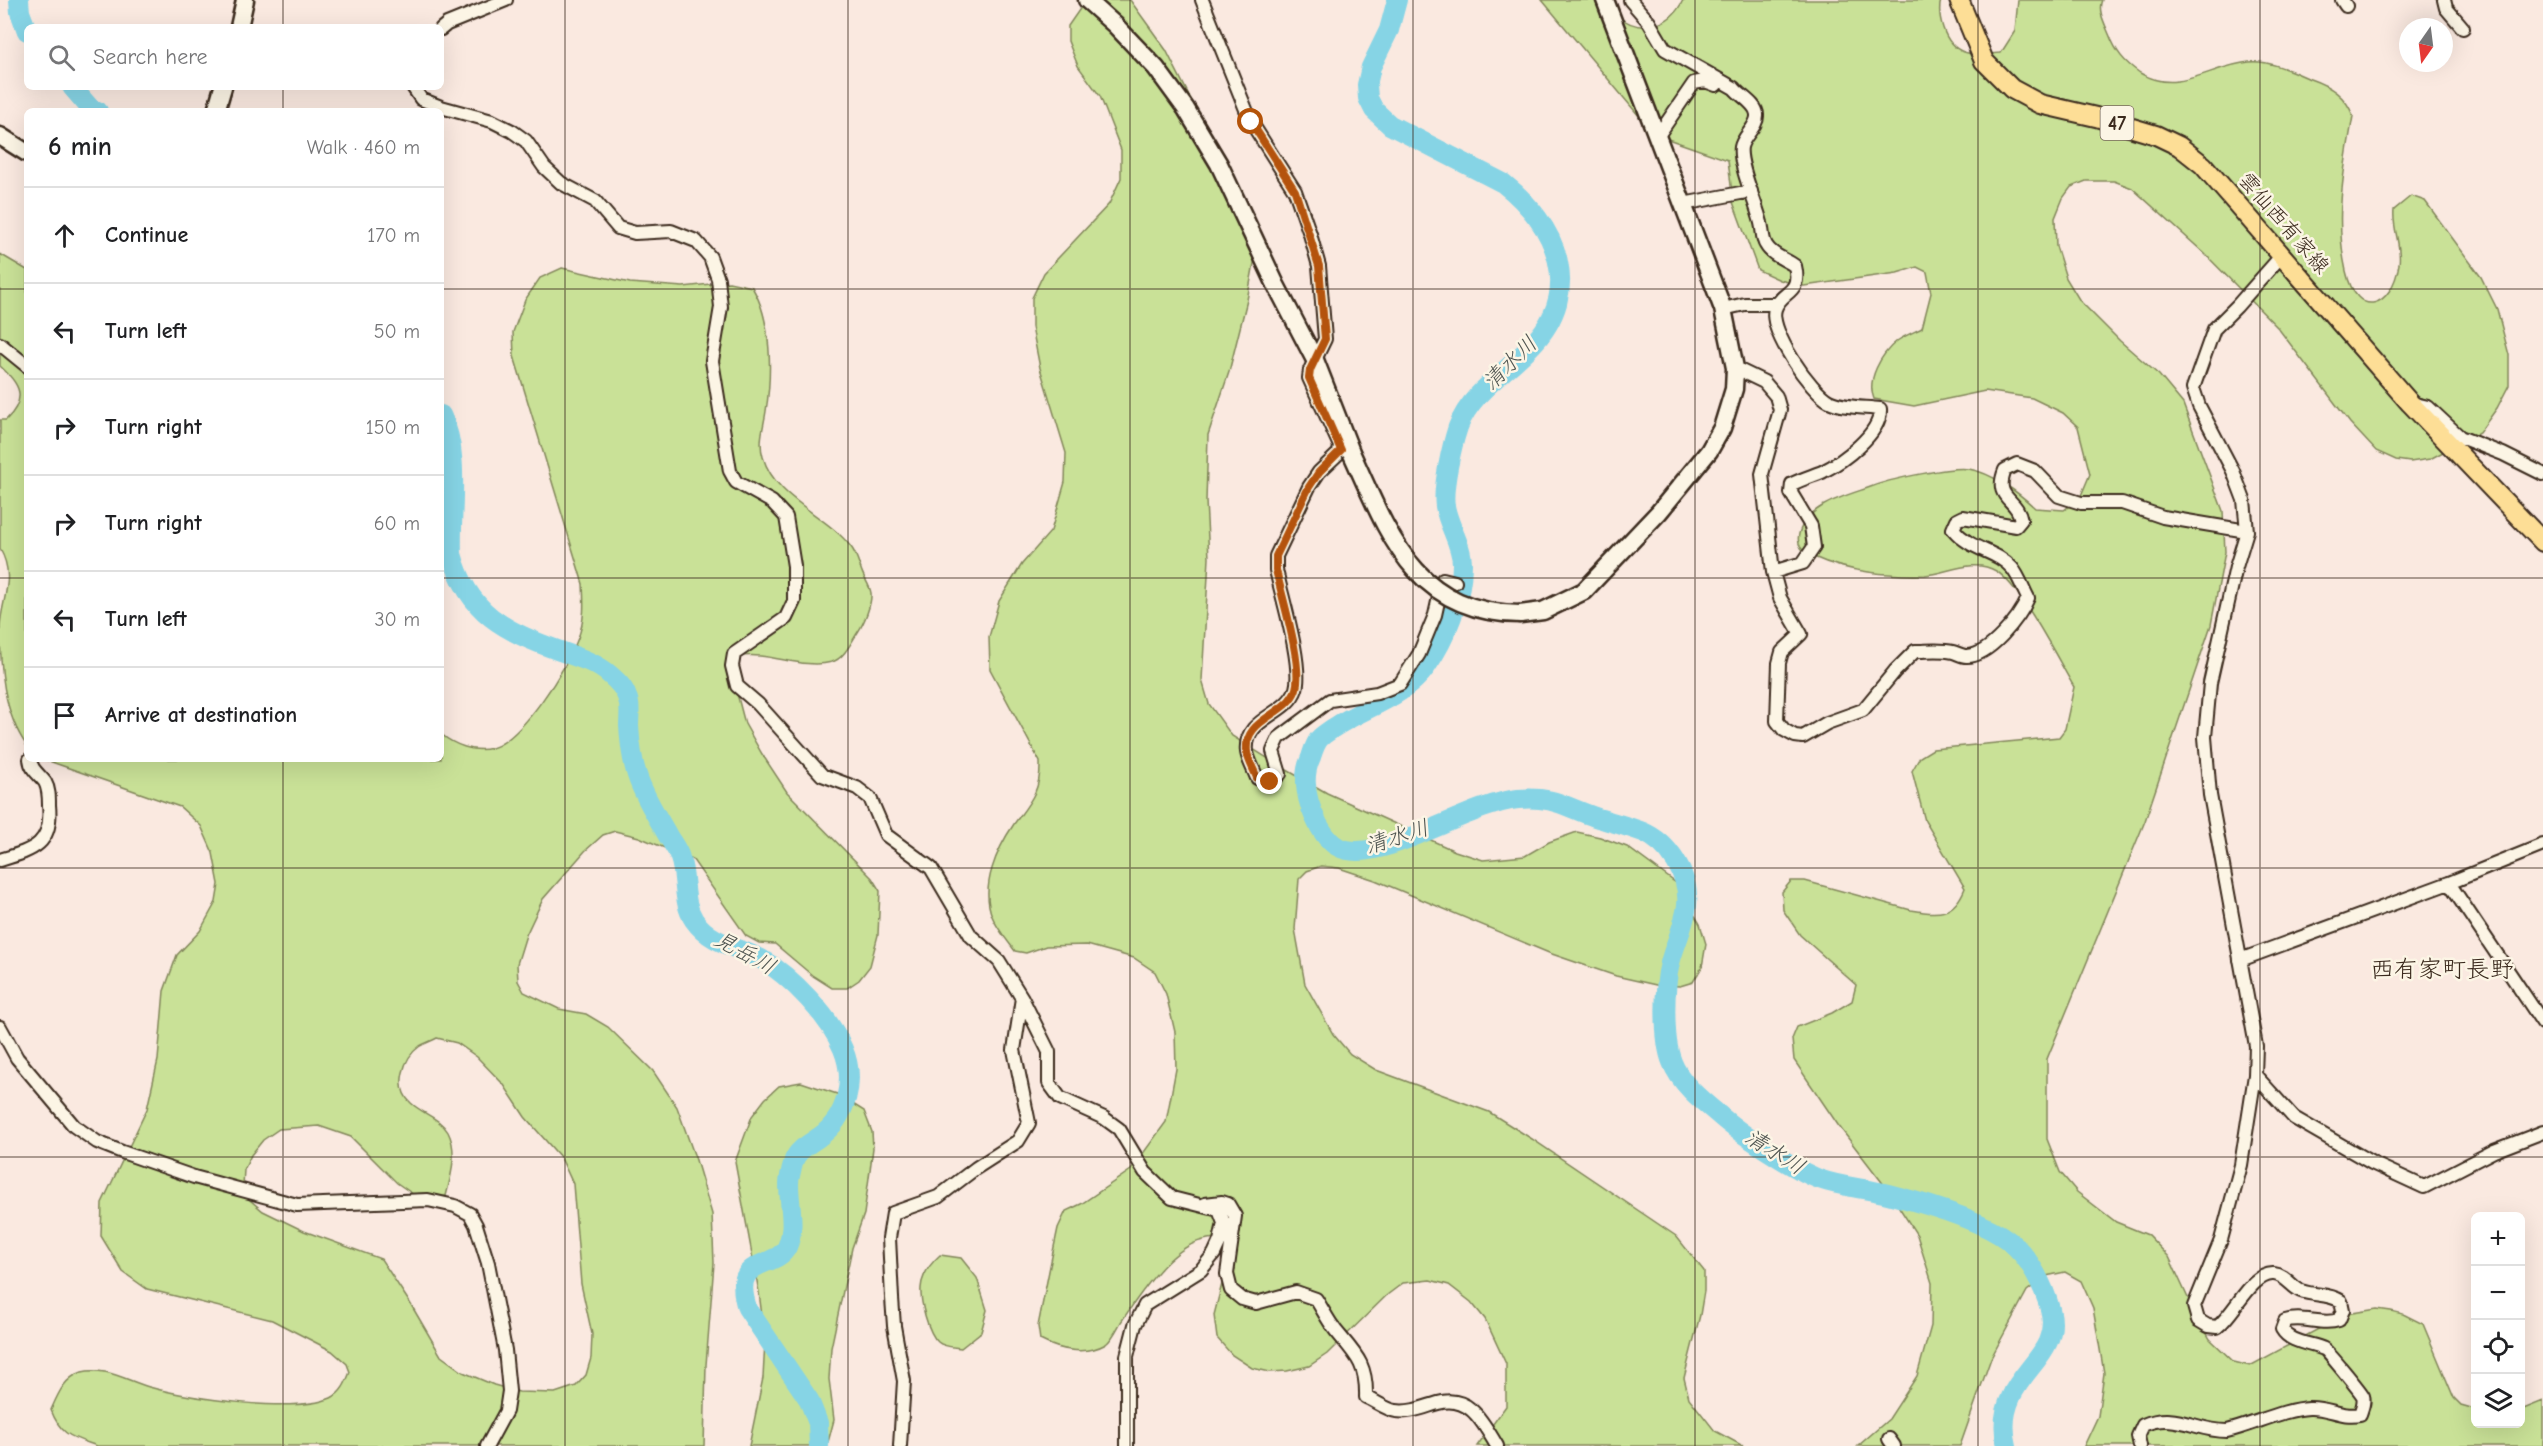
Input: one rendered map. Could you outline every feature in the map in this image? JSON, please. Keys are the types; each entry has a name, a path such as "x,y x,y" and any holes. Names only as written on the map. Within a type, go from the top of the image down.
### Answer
{"main road":[{"name":"雲仙西有家線","path":"1959,0 1984,62 2012,89 2040,104 2096,117 2156,135 2179,146 2203,165 2283,254 2410,403 2543,542"}],"street":[{"path":"240,24 245,0"},
{"path":"444,27 506,0"},
{"path":"1087,0 1115,25 1155,68 1186,109 1219,164 1276,285 1316,360 1351,452 1387,531 1413,569 1427,582 1462,602 1501,614 1543,611 1584,591 1659,512 1709,451 1722,428 1734,389 1735,368 1722,309 1605,0"},
{"path":"1202,0 1251,122 1295,191 1310,234 1319,266 1325,339 1309,378 1341,450 1319,472 1309,487 1276,556 1276,570 1298,672 1295,690 1289,700 1255,726 1248,739 1247,753 1257,778 1270,782 1280,774 1273,751 1279,738 1330,700 1377,693 1400,684 1419,654 1435,615 1443,579 1455,582"},
{"path":"1630,0 1649,22 1665,50 1734,88 1754,106 1757,114 1740,151 1765,244 1773,254 1795,266 1798,277 1791,292 1777,304 1774,321 1784,345 1818,394 1831,402 1880,409 1881,416 1878,425 1859,446 1823,471 1792,484 1791,493 1811,526 1814,547 1803,563 1773,572"},
{"path":"2444,0 2446,8 2463,28"},
{"path":"1657,136 1694,83 1710,82 1742,97"},
{"path":"217,108 221,90"},
{"path":"414,90 421,99 441,108"},
{"path":"444,109 492,121 512,131 526,141 544,167 561,183 595,201 612,218 618,228 634,233 671,231 696,241 710,257 718,279 721,307 712,361 730,471 736,482 772,502 786,517 794,566 794,601 786,618 734,654 732,666 737,686 758,704 822,775 857,788 870,798 886,835 931,868 971,936 999,961 1022,998 1049,1052 1049,1083 1060,1098 1119,1129 1145,1172 1172,1198 1219,1210 1224,1223 1214,1254 1201,1270 1145,1305 1135,1325 1127,1356 1127,1446"},
{"path":"0,136 24,151"},
{"path":"1683,204 1751,191"},
{"path":"2140,1446 2138,1436 2143,1425 2169,1419 2214,1431 2227,1431 2310,1408 2324,1409 2349,1417 2360,1414 2364,1401 2362,1393 2345,1376 2333,1356 2325,1349 2285,1334 2282,1329 2285,1321 2295,1318 2329,1323 2339,1320 2343,1310 2341,1301 2334,1296 2300,1291 2284,1277 2273,1274 2261,1277 2223,1323 2217,1327 2208,1326 2198,1320 2194,1306 2222,1240 2241,1165 2255,1075 2256,1046 2211,795 2205,737 2210,683 2236,567 2247,531 2244,500 2233,471 2199,406 2193,388 2214,329 2283,254"},
{"path":"1722,309 1745,304 1777,304"},
{"path":"0,344 24,364"},
{"path":"1735,368 1764,382 1776,396 1780,410 1762,474 1773,572 1780,598 1801,634 1782,652 1779,663 1778,721 1784,730 1795,736 1803,737 1827,723 1863,710 1915,651 1952,652 1966,657 1999,639 2022,613 2028,598 2013,569 2001,559 1963,541 1953,529 1957,520 1963,517 2016,526 2021,520 2020,513 2003,495 2000,483 2005,471 2017,464 2035,471 2059,496 2081,503 2122,503 2163,517 2247,531"},
{"path":"2410,403 2428,407 2460,437 2503,454 2543,474"},
{"path":"0,860 34,850 48,830 51,819 48,790 44,781 34,771 31,762"},
{"path":"2240,960 2308,933 2449,883 2543,844"},
{"path":"2449,883 2543,1023"},
{"path":"900,1446 904,1381 893,1307 889,1238 893,1214 938,1197 976,1168 1018,1141 1029,1123 1014,1050 1022,998"},
{"path":"0,1027 3,1043 74,1126 97,1142 122,1152 194,1177 297,1205 428,1200 455,1206 470,1214 476,1225 488,1263 505,1350 509,1391 506,1411 487,1446"},
{"path":"2255,1075 2295,1118 2372,1163 2424,1187 2494,1151 2543,1132"},
{"path":"1201,1206 1221,1202 1228,1204 1235,1216 1227,1274 1231,1290 1242,1299 1256,1303 1296,1292 1316,1299 1334,1329 1360,1358 1367,1380 1366,1397 1395,1412 1421,1410 1440,1402 1458,1401 1478,1414 1497,1446"}],"green space":[{"path":"1086,0 1130,0 1166,50 1236,188 1255,258 1229,372 1208,435 1206,501 1209,558 1202,680 1209,704 1232,736 1280,766 1327,793 1455,851 1483,860 1525,856 1549,842 1577,832 1600,837 1627,847 1676,883 1700,924 1706,944 1702,967 1693,982 1680,986 1656,985 1616,976 1549,953 1375,880 1339,868 1321,866 1307,871 1299,879 1295,929 1305,984 1333,1034 1350,1054 1376,1070 1489,1112 1676,1236 1704,1271 1704,1291 1700,1315 1684,1378 1689,1398 1715,1431 1743,1446 1477,1446 1506,1406 1506,1364 1485,1319 1471,1302 1449,1285 1430,1280 1403,1283 1387,1295 1327,1354 1309,1366 1270,1372 1252,1368 1232,1355 1217,1338 1214,1315 1223,1280 1226,1240 1209,1239 1194,1243 1165,1264 1106,1344 1081,1351 1055,1347 1040,1340 1038,1326 1050,1266 1058,1228 1066,1211 1081,1204 1131,1170 1166,1122 1176,1069 1175,1032 1166,994 1155,972 1134,958 1087,945 1046,946 1026,953 1015,951 992,916 989,904 989,880 996,856 1033,796 1039,781 1040,762 990,669 989,637 999,601 1022,564 1051,531 1065,482 1066,453 1040,368 1032,327 1032,298 1044,273 1109,204 1121,178 1121,150 1100,96 1078,66 1068,41 1068,26"},
{"path":"1542,0 1606,0 1618,16 1627,22 1646,26 1655,25 1671,16 1683,0 1941,0 1941,21 1952,45 1959,50 1982,54 2001,53 2015,31 2018,0 2102,0 2100,8 2102,17 2118,51 2134,69 2154,79 2167,82 2181,81 2234,65 2257,62 2272,64 2296,73 2324,85 2342,97 2353,116 2342,193 2342,251 2351,287 2358,297 2366,302 2374,303 2382,299 2389,291 2395,279 2400,257 2394,210 2411,196 2425,201 2481,277 2497,309 2509,355 2509,385 2497,408 2479,433 2430,459 2410,462 2396,460 2376,451 2350,423 2278,328 2204,253 2132,188 2114,181 2086,181 2071,187 2063,198 2055,218 2056,246 2066,278 2080,301 2120,341 2159,375 2183,404 2223,511 2225,552 2211,625 2145,821 2047,1059 2047,1139 2060,1172 2077,1192 2116,1222 2148,1235 2169,1257 2210,1339 2234,1362 2250,1366 2346,1314 2377,1309 2403,1314 2423,1324 2454,1398 2461,1405 2471,1408 2471,1428 2525,1428 2525,1408 2543,1401 2543,1446 2084,1446 2098,1416 2104,1373 2093,1308 2081,1281 2065,1272 2046,1276 2027,1291 1991,1358 1960,1446 1858,1446 1889,1419 1917,1376 1931,1326 1932,1283 1917,1235 1888,1190 1838,1125 1794,1060 1792,1039 1797,1027 1832,1013 1852,1001 1856,985 1800,935 1783,910 1782,892 1791,881 1805,881 1911,910 1937,913 1950,909 1961,897 1965,888 1925,821 1912,771 1920,757 1933,749 2059,737 2065,729 2074,687 2027,607 2006,579 1996,571 1979,566 1961,567 1925,575 1883,574 1854,570 1807,553 1801,548 1798,538 1804,523 1820,508 1842,497 1876,485 1908,477 1950,469 1969,469 2004,484 2035,508 2064,510 2080,498 2090,474 2078,427 2063,413 2032,398 1985,391 1914,406 1874,399 1872,384 1876,368 1881,360 1897,341 1922,328 1931,293 1927,272 1917,267 1897,273 1804,286 1780,280 1758,270 1733,202 1728,160 1668,139 1639,116"},
{"path":"0,254 24,268 24,741 8,704 2,673 0,626 8,578 5,559 0,549 0,420 6,420 13,412 17,405 19,392 12,379 0,366"},
{"path":"562,268 630,283 683,287 729,282 752,287 759,300 769,347 768,396 761,439 763,457 769,472 778,484 829,525 851,547 871,593 869,608 863,624 847,649 836,660 808,664 760,656 737,657 734,682 745,724 787,792 872,878 880,891 878,935 870,966 859,980 847,988 832,988 813,976 775,944 759,943 746,936 693,860 639,837 615,831 603,835 585,851 543,899 526,935 517,964 518,981 524,992 559,1009 586,1014 608,1027 653,1071 677,1107 712,1214 714,1263 706,1365 704,1446 97,1446 81,1440 63,1430 51,1410 66,1382 82,1372 99,1371 149,1387 214,1400 293,1405 314,1403 335,1396 343,1387 350,1372 347,1364 332,1351 272,1320 147,1289 123,1272 101,1236 102,1203 147,1109 158,1060 164,991 177,955 200,931 216,902 219,884 213,853 201,826 180,807 52,762 444,762 444,736 465,747 485,749 504,742 517,731 542,701 564,667 578,638 583,611 583,584 514,356 513,332 525,300 540,278","holes":["437,1038 457,1043 477,1057 504,1085 525,1117 561,1158 573,1184 581,1284 592,1334 591,1358 586,1375 576,1386 555,1393 519,1392 494,1385 463,1372 441,1356 381,1259 304,1231 263,1211 250,1200 243,1185 244,1170 251,1155 263,1140 279,1129 319,1126 351,1137 397,1183 423,1201 446,1196 453,1164 451,1139 441,1123 416,1107 406,1097 402,1082 403,1073 414,1051"]},
{"path":"801,1082 837,1094 864,1111 872,1132 873,1148 864,1214 852,1248 831,1348 829,1379 834,1420 827,1446 749,1446 763,1378 765,1341 759,1292 735,1162 752,1116 765,1099 779,1086"},
{"path":"940,1255 961,1258 977,1278 987,1310 981,1332 961,1348 945,1346 934,1338 923,1308 921,1288 923,1278"}],"waterway":[{"name":"見岳川","path":"19,0 24,24"},
{"name":"清水川","path":"1397,0 1389,30 1371,67 1367,85 1368,98 1374,110 1390,125 1503,183 1522,200 1538,218 1550,239 1558,260 1560,281 1557,303 1548,325 1522,356 1480,393 1458,427 1448,467 1444,498 1462,564 1459,591 1452,618 1440,644 1417,677 1396,694 1347,720 1318,741 1306,773 1308,799 1314,816 1323,833 1333,844 1342,849 1364,851 1385,847 1498,803 1518,799 1541,799 1643,832 1661,844 1676,862 1687,894 1684,920 1668,973 1665,1013 1667,1040 1672,1062 1692,1091 1739,1131 1808,1174 1827,1182 1902,1198 1968,1219 2009,1241 2035,1272 2044,1291 2052,1323 2046,1346 2017,1386 2009,1403 2005,1421 2007,1446"},
{"name":"見岳川","path":"75,90 90,108"},
{"name":"見岳川","path":"444,422 453,464 452,554 468,592 491,618 522,636 592,663 620,684 629,704 631,745 637,775 647,799 679,855 686,898 694,920 700,928 716,939 761,959 785,976 819,1011 843,1049 847,1061 849,1085 842,1109 829,1129 801,1150 793,1163 789,1184 791,1232 787,1247 774,1259 749,1271 743,1291 747,1308 809,1400 818,1423 819,1446"}],"district":[{"name":"西有家町長野","path":"2442,969"}],"route":[{"path":"1251,122 1295,191 1319,266 1325,339 1310,370 1309,378 1341,450 1319,472 1309,487 1276,556 1276,570 1298,672 1295,690 1289,700 1255,726 1248,739 1247,753 1257,778 1270,782"}]}
